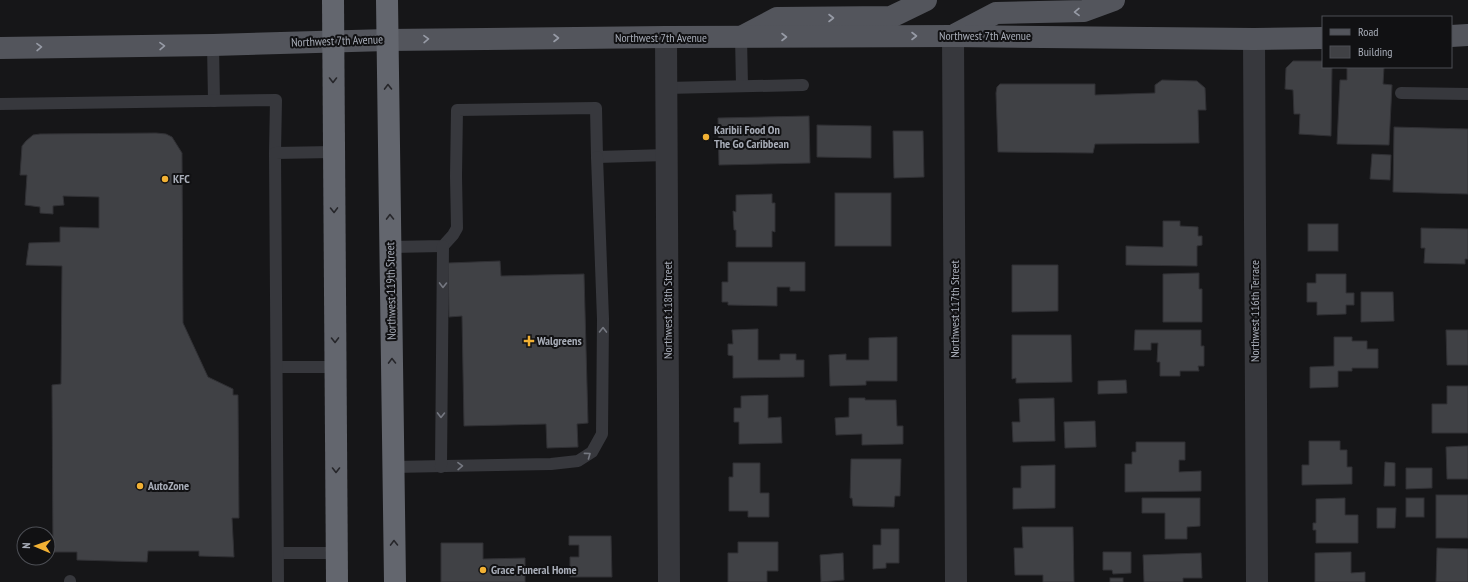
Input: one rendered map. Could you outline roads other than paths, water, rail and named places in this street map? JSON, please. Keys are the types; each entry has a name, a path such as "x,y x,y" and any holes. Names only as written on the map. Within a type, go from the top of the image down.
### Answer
{"highway":[{"path":"333,0 337,582"},
{"name":"Northwest 119th Street","path":"387,0 395,582"}],"main road":[{"path":"741,37 777,18 891,18 926,0"},
{"path":"953,36 996,14 1084,11 1114,0"},
{"path":"1452,36 1468,35"},
{"name":"Northwest 7th Avenue","path":"0,48 213,45 387,40 741,37 953,36 1254,39 1322,38"}],"street":[{"name":"Northwest 117th Street","path":"953,36 956,582"},
{"name":"Northwest 118th Street","path":"666,38 669,582"},
{"name":"Northwest 116th Terrace","path":"1254,39 1257,582"}],"lane":[{"path":"741,37 742,86"},
{"path":"213,45 214,101"},
{"path":"666,88 803,85"},
{"path":"1401,93 1468,94"},
{"path":"0,104 276,100 275,153 278,582"},
{"path":"393,467 551,464 578,461 592,452 602,434 603,319 596,157 596,108 457,110 457,228 443,246 441,466"},
{"path":"275,153 333,152"},
{"path":"596,157 667,155"},
{"path":"391,247 443,246"},
{"path":"277,367 336,367"},
{"path":"278,553 337,553"}],"place":[{"name":"Karibii Food On The Go Caribbean","path":"706,137"},
{"name":"KFC","path":"165,179"},
{"name":"Walgreens","path":"529,341"},
{"name":"AutoZone","path":"140,486"},
{"name":"Grace Funeral Home","path":"483,570"}]}
